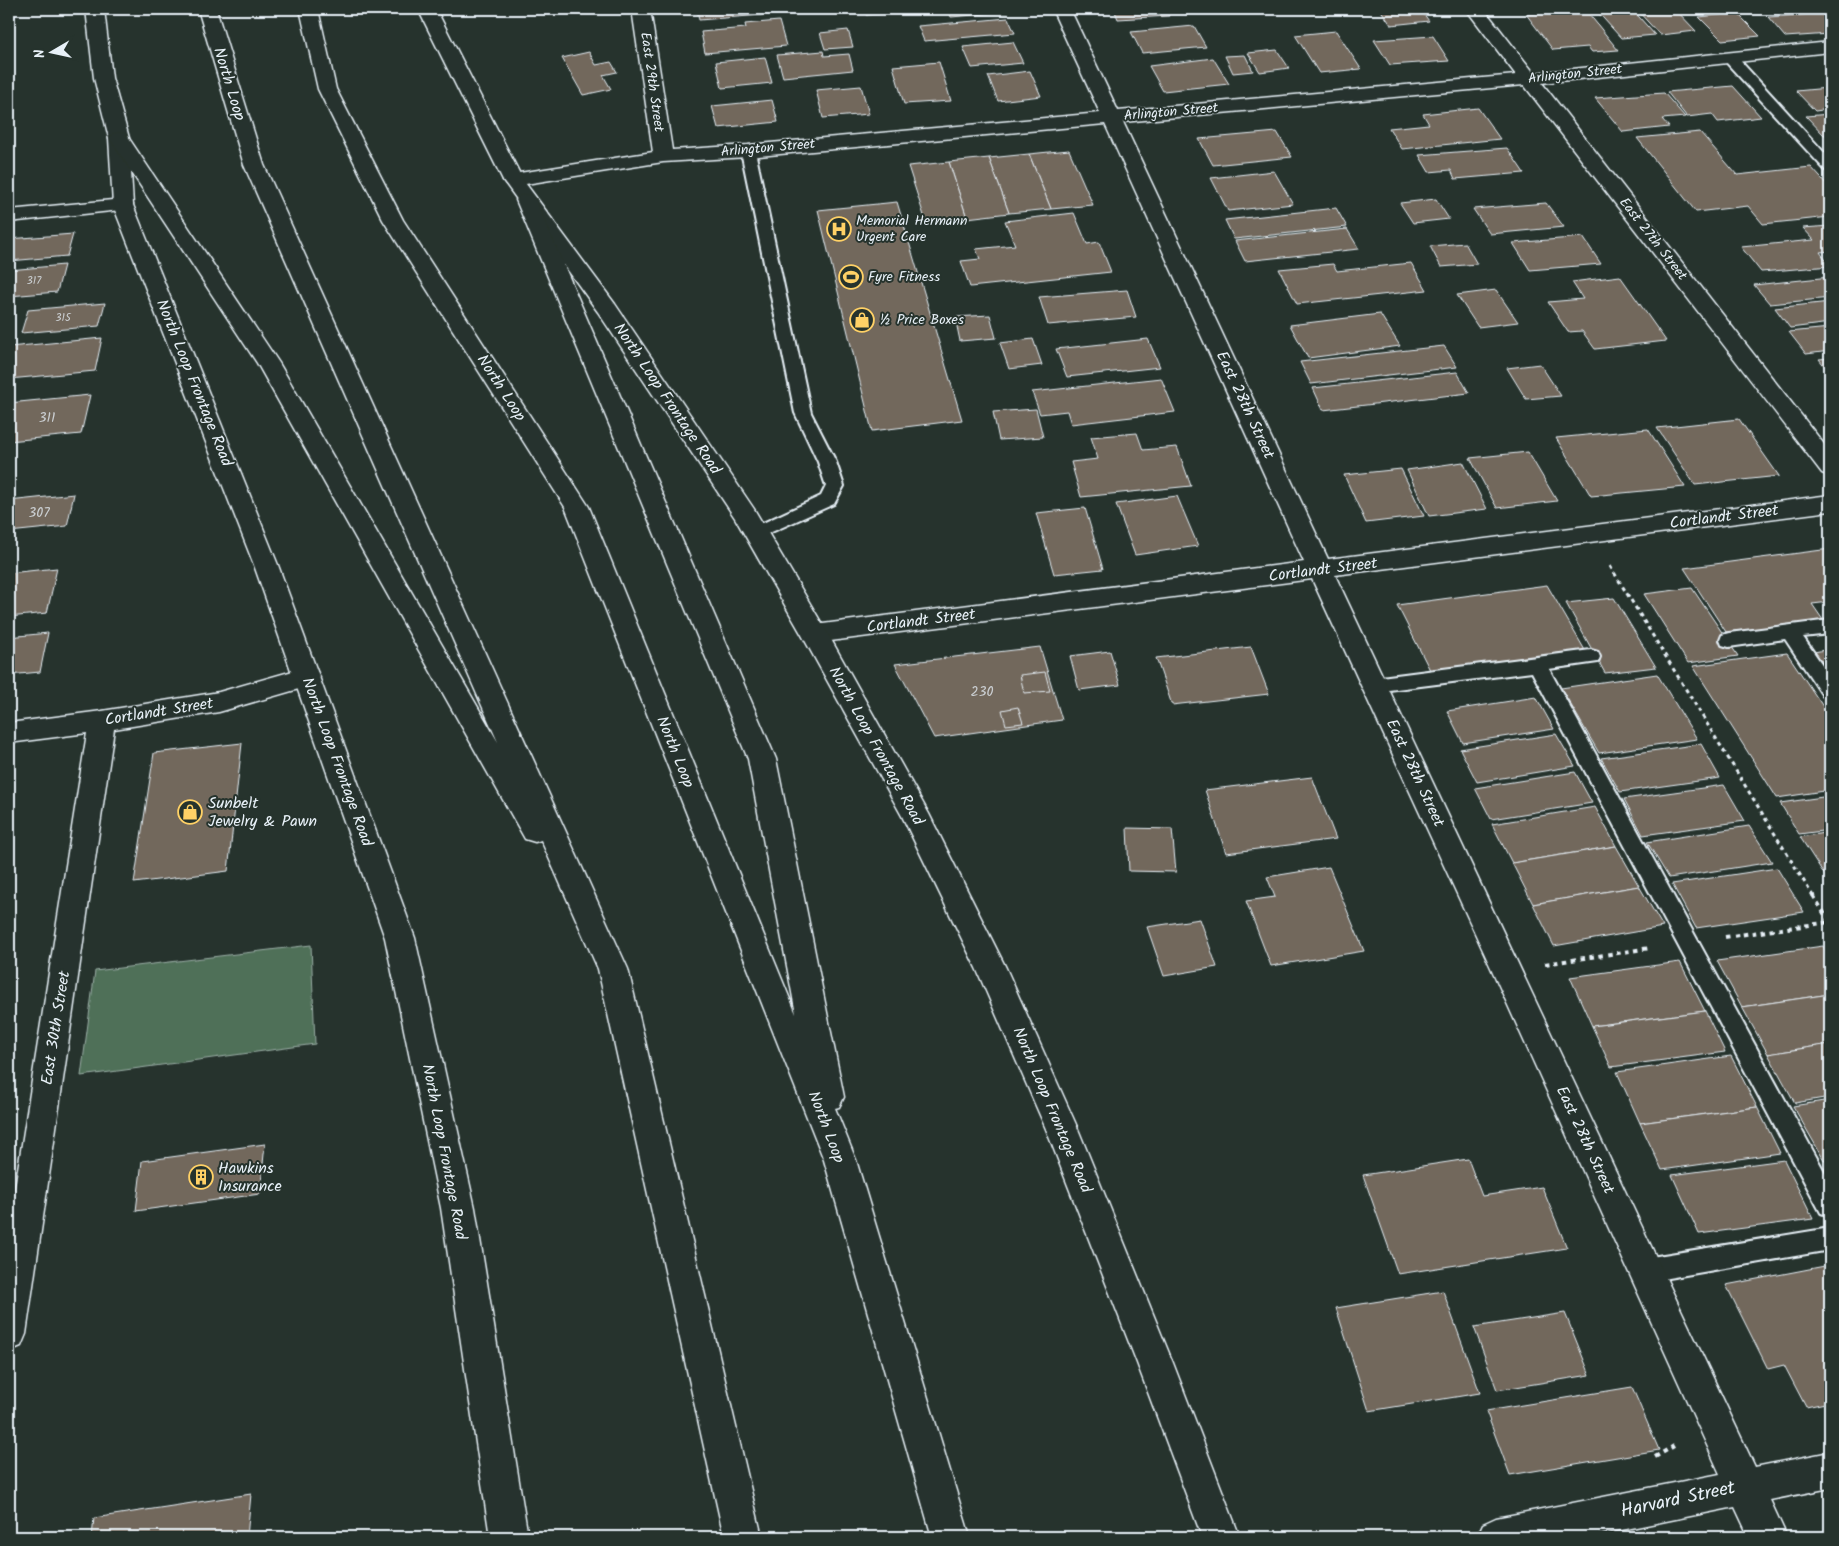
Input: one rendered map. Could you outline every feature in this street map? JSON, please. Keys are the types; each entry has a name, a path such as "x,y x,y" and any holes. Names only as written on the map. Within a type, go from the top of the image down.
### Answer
{"main road":[{"name":"North Loop Frontage Road","path":"95,9 103,78 119,138 123,206 266,565 308,677 400,938 458,1208 509,1537"},
{"name":"North Loop","path":"208,9 209,20 254,165 613,969 743,1537"},
{"name":"North Loop","path":"309,9 327,88 392,220 576,507 840,1160 951,1537"},
{"name":"North Loop Frontage Road","path":"428,9 432,21 520,190 607,309 756,533 815,634 914,814 995,977 1062,1129 1155,1362 1221,1537"},
{"name":"East 29th Street","path":"641,9 663,156"},
{"name":"East 28th Street","path":"1061,9 1768,1537"},
{"name":"East 27th Street","path":"1475,9 1830,468"},
{"name":"Arlington Street","path":"520,190 663,156 748,151 1530,79 1830,47"},
{"path":"119,138 268,363 613,969"},
{"path":"520,190 762,759 840,1160"},
{"path":"9,216 123,206"},
{"name":"Cortlandt Street","path":"815,634 1830,503"},
{"name":"Cortlandt Street","path":"9,733 102,721 219,702 308,677"},
{"name":"East 30th Street","path":"9,1334 102,721"},
{"name":"Harvard Street","path":"1496,1537 1830,1470"}],"lane":[{"path":"1730,58 1830,167"},
{"path":"748,151 803,413 827,462 835,486 828,500 756,533"},
{"path":"1729,640 1830,627"},
{"path":"1790,632 1830,691"},
{"path":"1374,685 1591,657"},
{"path":"1537,664 1830,1205"},
{"path":"1645,1270 1830,1239"}],"path":[{"path":"1610,565 1830,923"},
{"path":"1655,1457 1674,1446"}],"green space":[{"path":"311,945 315,1044 81,1076 95,971"}],"building":[{"path":"697,9 761,9 762,15 699,20"},
{"path":"864,9 899,9 900,12 866,15"},
{"path":"948,9 1007,9 1008,12 951,17"},
{"path":"1114,9 1166,9 1169,16 1118,19"},
{"path":"1380,9 1420,9 1429,21 1391,25"},
{"path":"1554,9 1585,9 1618,50 1592,52 1588,47 1553,50 1526,14 1556,12"},
{"path":"1595,9 1632,9 1655,35 1621,38"},
{"path":"1636,9 1675,9 1696,31 1660,35"},
{"path":"1737,13 1760,36 1722,40 1699,17"},
{"path":"1830,13 1830,34 1785,37 1768,17"},
{"path":"1008,18 1015,33 924,41 918,26"},
{"path":"779,21 786,46 705,53 701,32 746,28 745,24"},
{"path":"1194,26 1206,47 1142,53 1131,32"},
{"path":"848,30 853,47 825,49 820,33"},
{"path":"1336,31 1361,69 1319,73 1295,35"},
{"path":"1433,36 1449,61 1390,65 1374,40"},
{"path":"1013,42 1023,63 972,68 963,47"},
{"path":"1277,50 1289,68 1260,72 1248,53"},
{"path":"823,51 824,56 849,54 853,70 783,77 777,55"},
{"path":"589,52 596,65 611,62 617,72 603,75 611,89 583,95 562,58"},
{"path":"1245,55 1253,71 1233,73 1225,56"},
{"path":"765,57 772,83 722,88 716,62"},
{"path":"1213,58 1229,84 1163,91 1149,66"},
{"path":"939,62 951,101 904,104 893,66"},
{"path":"1030,71 1041,96 998,101 988,76"},
{"path":"861,86 869,114 823,118 816,90"},
{"path":"1733,86 1761,117 1718,122 1712,114 1687,117 1667,92"},
{"path":"1828,88 1830,90 1830,109 1815,111 1796,91"},
{"path":"1664,93 1685,117 1662,119 1669,127 1623,132 1595,98"},
{"path":"772,100 778,122 718,128 712,106"},
{"path":"1478,108 1500,139 1402,149 1389,128 1429,124 1423,114"},
{"path":"1830,114 1830,135 1824,135 1806,116"},
{"path":"1277,132 1292,157 1213,165 1199,139"},
{"path":"1700,132 1737,175 1811,167 1830,188 1830,217 1763,224 1748,206 1696,212 1637,138"},
{"path":"1507,148 1524,173 1455,179 1451,170 1429,172 1419,155"},
{"path":"1069,150 1093,205 1051,209 1029,154"},
{"path":"1029,154 1051,209 1009,213 989,158"},
{"path":"989,158 1009,213 967,218 949,162"},
{"path":"949,162 967,218 926,222 908,166"},
{"path":"1274,171 1293,204 1228,211 1211,178"},
{"path":"1436,199 1449,219 1413,223 1400,203"},
{"path":"897,202 962,420 872,431 818,210"},
{"path":"1546,203 1564,227 1490,234 1473,209"},
{"path":"1336,208 1347,227 1234,239 1225,220"},
{"path":"1074,213 1087,244 1099,242 1111,272 970,287 961,261 980,259 976,249 1015,245 1005,221"},
{"path":"1830,226 1830,251 1820,252 1830,266 1761,272 1741,247 1814,240 1803,228"},
{"path":"1347,229 1359,249 1245,261 1235,241"},
{"path":"73,234 67,256 9,261 9,239"},
{"path":"1583,237 1601,264 1530,270 1513,243"},
{"path":"1465,243 1477,264 1441,267 1430,246"},
{"path":"1411,263 1427,290 1297,304 1279,269 1333,264 1337,271"},
{"path":"64,265 57,292 9,296 9,270"},
{"path":"1620,276 1666,341 1595,349 1582,331 1568,332 1548,302 1583,299 1572,282"},
{"path":"1830,277 1830,298 1770,304 1754,285"},
{"path":"1127,290 1136,317 1048,325 1039,297"},
{"path":"1496,290 1518,322 1478,327 1457,295"},
{"path":"1830,302 1830,323 1790,328 1775,308"},
{"path":"105,303 99,326 21,333 28,310"},
{"path":"1380,314 1400,346 1308,358 1290,325"},
{"path":"990,315 996,338 960,341 955,317"},
{"path":"1830,328 1830,351 1806,354 1789,332"},
{"path":"102,338 95,371 9,379 9,347"},
{"path":"1033,339 1042,365 1009,369 1000,343"},
{"path":"1148,339 1160,367 1067,377 1056,349"},
{"path":"1444,346 1457,367 1311,384 1300,362"},
{"path":"1830,358 1830,373 1819,359"},
{"path":"1540,364 1561,396 1526,399 1507,368"},
{"path":"1457,372 1469,393 1323,410 1313,388"},
{"path":"1161,378 1175,412 1071,424 1067,411 1040,414 1032,392"},
{"path":"90,395 81,434 9,441 9,403"},
{"path":"1036,409 1043,437 999,440 993,412"},
{"path":"1739,419 1779,476 1695,485 1657,428"},
{"path":"1648,429 1685,487 1591,496 1556,438"},
{"path":"1137,433 1143,450 1177,447 1191,486 1081,497 1071,462 1098,459 1091,437"},
{"path":"1528,452 1557,501 1497,508 1470,458"},
{"path":"1463,462 1487,509 1429,516 1407,470"},
{"path":"1401,469 1424,516 1366,523 1344,475"},
{"path":"74,494 67,526 9,532 9,501"},
{"path":"1177,496 1198,546 1135,555 1116,504"},
{"path":"1085,508 1103,569 1054,574 1036,513"},
{"path":"1830,549 1830,602 1812,604 1823,620 1772,627 1726,632 1684,568"},
{"path":"57,568 47,613 9,617 9,573"},
{"path":"1547,585 1586,652 1431,672 1397,605"},
{"path":"1692,588 1738,656 1688,663 1644,594"},
{"path":"1614,598 1656,667 1605,673 1566,603"},
{"path":"48,633 40,672 9,675 9,637"},
{"path":"1040,647 1062,720 934,738 895,664"},
{"path":"1251,647 1269,694 1172,705 1156,658"},
{"path":"1830,649 1830,674 1814,652"},
{"path":"1110,651 1120,685 1079,690 1070,656"},
{"path":"1787,653 1830,717 1830,790 1777,798 1693,666"},
{"path":"1045,672 1050,691 1024,693 1020,675"},
{"path":"1657,674 1697,739 1599,753 1561,688"},
{"path":"1536,697 1554,729 1463,743 1447,711"},
{"path":"1018,707 1023,723 1006,725 1002,710"},
{"path":"1556,734 1575,766 1477,782 1460,749"},
{"name":"Sunbelt Jewelry & Pawn","path":"242,743 228,871 134,883 154,753"},
{"path":"1701,744 1720,778 1620,792 1601,758"},
{"path":"1575,772 1592,803 1491,819 1475,788"},
{"path":"1312,777 1336,839 1226,853 1205,790"},
{"path":"1724,785 1745,821 1643,835 1624,799"},
{"path":"1830,796 1830,830 1799,834 1780,803"},
{"path":"1595,807 1616,846 1512,863 1492,824"},
{"path":"1749,826 1772,862 1669,878 1647,842"},
{"path":"1127,828 1172,829 1176,872 1129,871"},
{"path":"1830,832 1830,876 1826,877 1800,837"},
{"path":"1616,846 1639,886 1533,904 1512,863"},
{"path":"1329,867 1364,951 1271,966 1246,901 1275,897 1267,877"},
{"path":"1777,868 1804,912 1696,928 1672,884"},
{"path":"1639,886 1663,927 1554,946 1533,904"},
{"path":"1200,919 1217,967 1164,976 1147,927"},
{"path":"1823,946 1830,957 1830,994 1742,1007 1717,961"},
{"path":"1680,962 1705,1011 1592,1026 1570,977"},
{"path":"1830,994 1830,1044 1768,1054 1742,1007"},
{"path":"1705,1011 1725,1052 1611,1067 1592,1026"},
{"path":"1830,1044 1830,1097 1795,1103 1768,1054"},
{"path":"1731,1056 1757,1107 1640,1123 1617,1072"},
{"path":"1830,1100 1830,1159 1824,1160 1793,1106"},
{"path":"1757,1107 1780,1153 1662,1170 1640,1123"},
{"name":"Hawkins Insurance","path":"265,1144 260,1194 136,1211 142,1161"},
{"path":"1468,1159 1482,1196 1542,1187 1567,1248 1398,1274 1363,1175"},
{"path":"1784,1160 1813,1219 1699,1234 1672,1175"},
{"path":"1830,1265 1830,1402 1806,1407 1784,1365 1768,1369 1726,1285"},
{"path":"1443,1291 1480,1393 1369,1411 1336,1308"},
{"path":"1565,1313 1590,1375 1497,1390 1474,1327"},
{"path":"1632,1387 1659,1450 1510,1475 1486,1411"},
{"path":"251,1494 247,1537 92,1537 94,1518"}],"place":[{"name":"Memorial Hermann Urgent Care","path":"839,229"},
{"name":"Fyre Fitness","path":"851,277"},
{"name":"½ Price Boxes","path":"862,320"},
{"name":"Sunbelt Jewelry & Pawn","path":"190,812"},
{"name":"Hawkins Insurance","path":"201,1177"}]}
